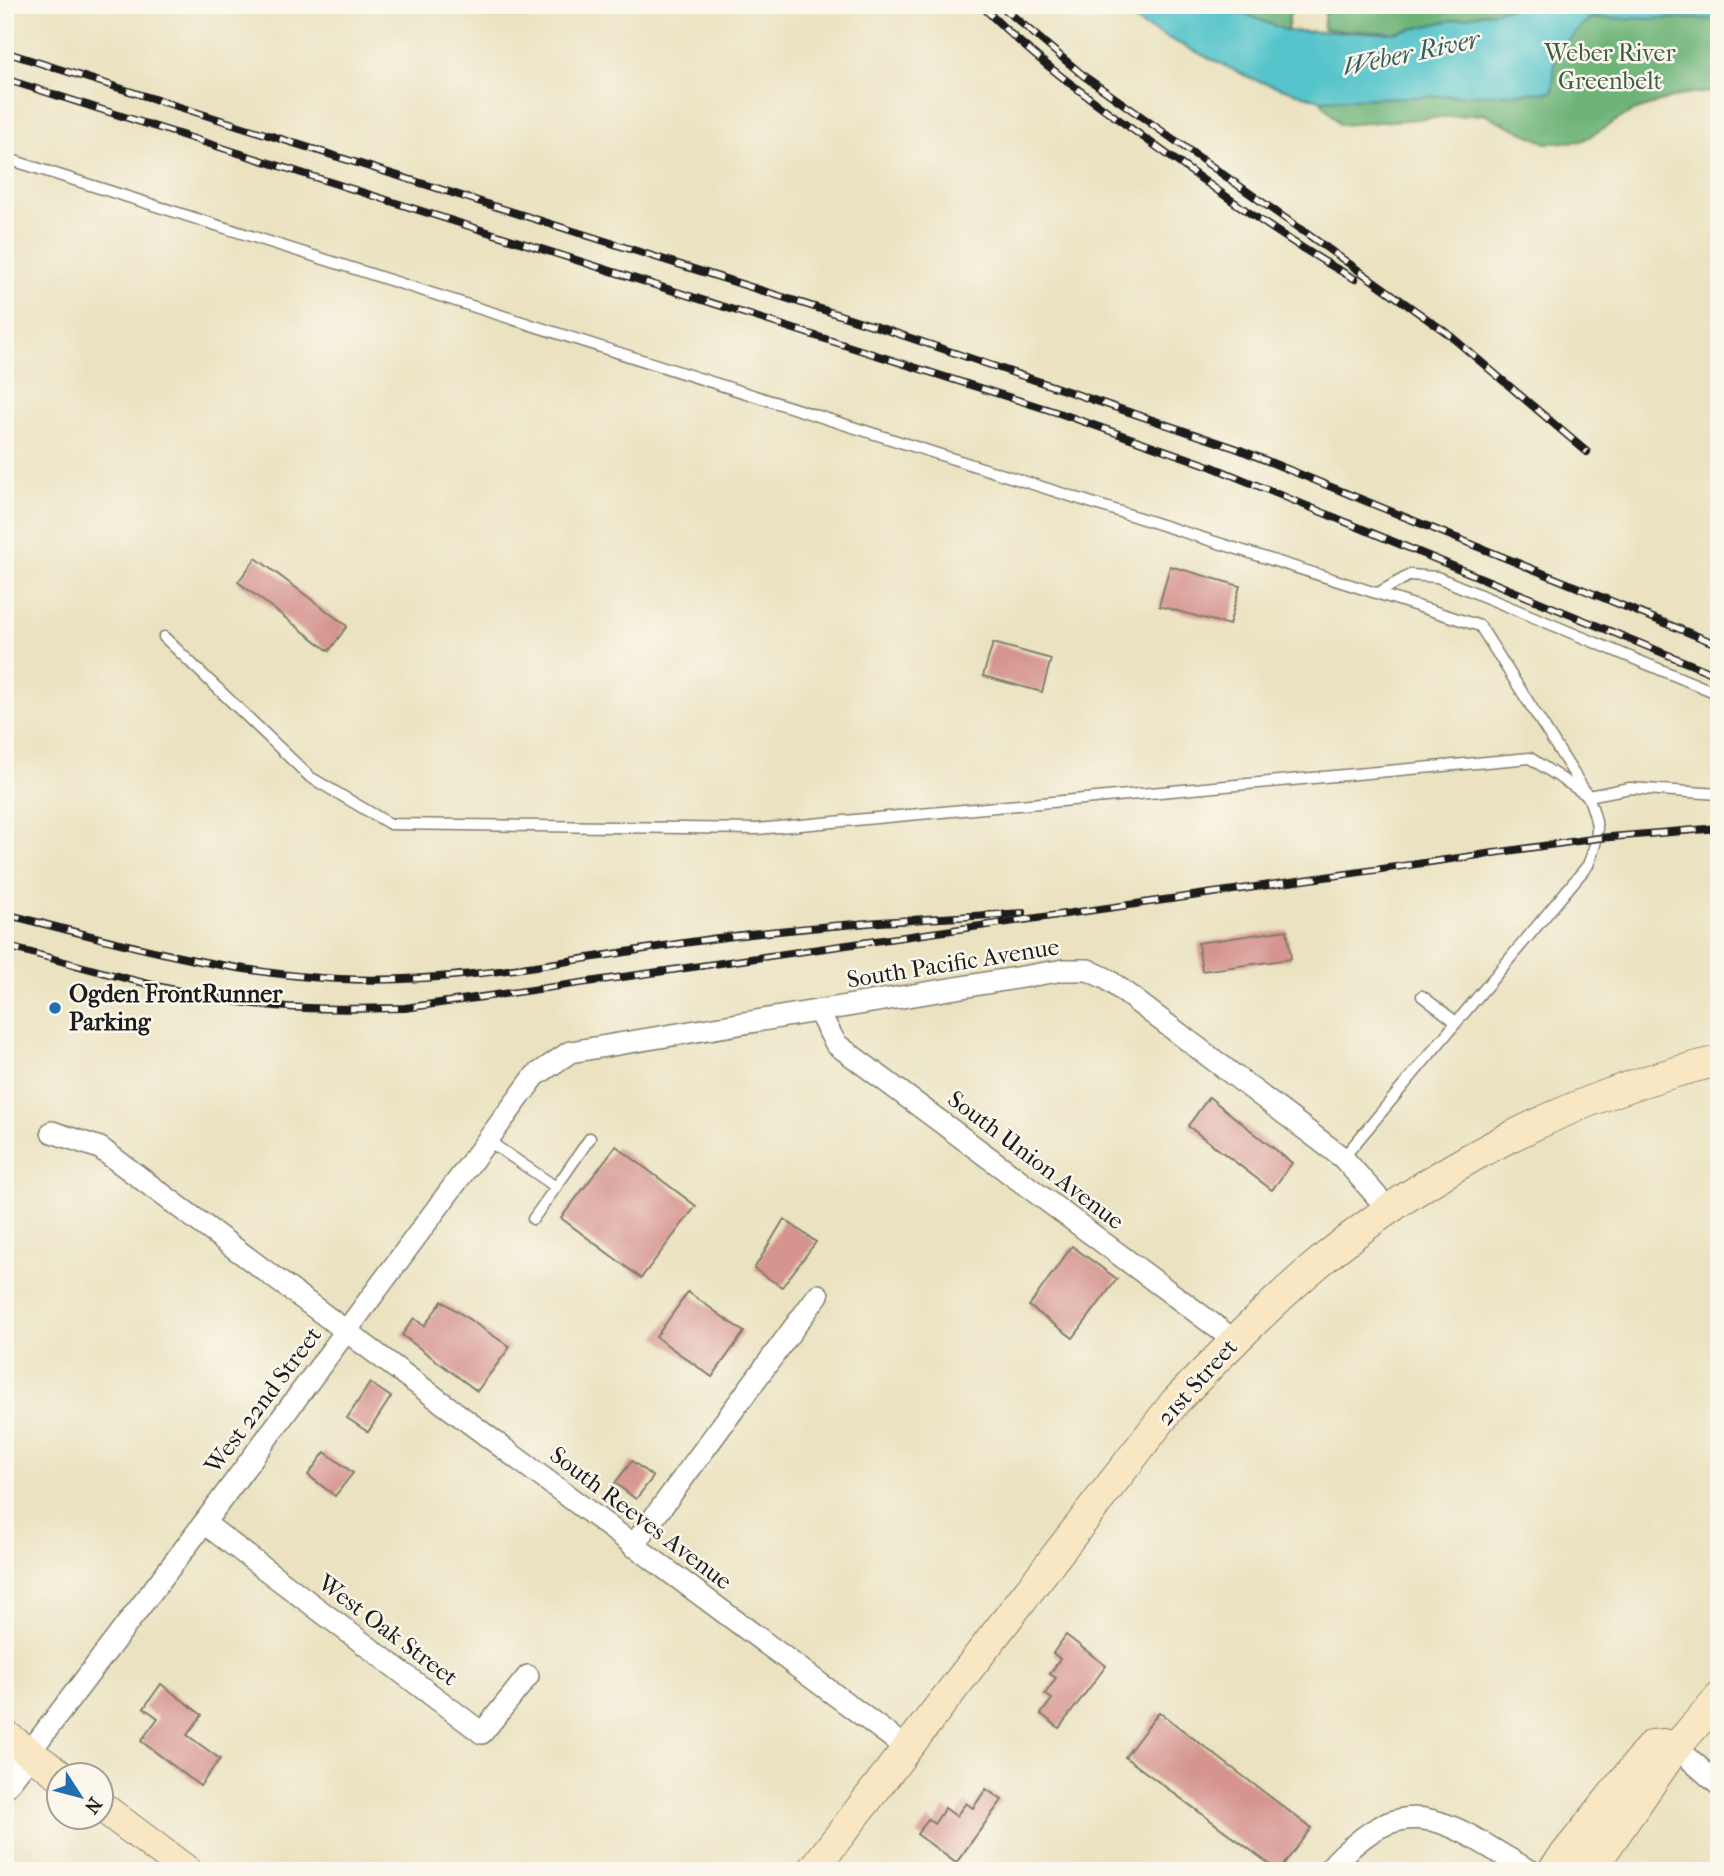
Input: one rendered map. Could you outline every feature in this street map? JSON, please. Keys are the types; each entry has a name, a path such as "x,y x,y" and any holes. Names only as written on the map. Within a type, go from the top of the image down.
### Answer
{"main road":[{"name":"21st Street","path":"812,1871 905,1747 1175,1402 1234,1340 1308,1271 1389,1210 1465,1161 1547,1119 1628,1088 1719,1061"},
{"path":"1590,1871 1676,1747 1719,1698"},
{"path":"5,1735 46,1765"},
{"path":"1552,1871 1652,1745 1676,1747"},
{"path":"116,1818 187,1871"}],"street":[{"name":"South Pacific Avenue","path":"535,1076 570,1052 1065,970 1088,970 1107,979 1343,1157 1389,1210"},
{"name":"South Union Avenue","path":"818,1011 836,1044 1234,1340"},
{"name":"West 22nd Street","path":"29,1753 204,1523 535,1076"},
{"name":"South Reeves Avenue","path":"52,1132 100,1148 348,1329 633,1546 905,1747"},
{"path":"633,1546 818,1295"},
{"name":"West Oak Street","path":"204,1523 482,1734 528,1676"},
{"path":"1676,1747 1719,1785"},
{"path":"5,1784 29,1753"},
{"path":"1328,1871 1339,1857 1377,1827 1389,1821 1423,1818 1459,1830 1531,1871"}],"lane":[{"path":"5,158 1480,626 1588,796 1598,821 1599,838 1588,865 1343,1157"},
{"path":"1378,593 1410,575 1437,577 1719,694"},
{"path":"164,637 310,777 390,824 757,828 1530,758 1588,796 1630,788 1719,794"},
{"path":"1422,996 1456,1021"},
{"path":"533,1220 590,1138"},
{"path":"487,1140 556,1187"}],"green space":[{"path":"1223,5 1291,5 1287,31"},
{"name":"Weber River Greenbelt","path":"1326,5 1522,5 1394,33 1323,29"},
{"name":"Weber River Greenbelt","path":"1590,18 1719,19 1719,92 1683,94 1631,112 1582,141 1546,143 1484,114 1340,125 1320,100 1552,92 1556,52"}],"water":[{"name":"Weber River","path":"1113,5 1223,5 1287,31 1394,33 1522,5 1719,5 1719,19 1590,18 1556,52 1552,92 1320,100 1252,79 1143,26"}],"building":[{"path":"256,558 347,626 329,651 238,582"},
{"path":"1170,566 1240,586 1229,625 1159,606"},
{"path":"993,643 1051,659 1042,692 983,676"},
{"path":"1287,930 1291,959 1202,971 1198,943"},
{"path":"1209,1097 1292,1163 1272,1190 1188,1126"},
{"path":"616,1146 696,1206 641,1278 561,1218"},
{"path":"784,1219 816,1242 782,1287 754,1269"},
{"path":"1072,1246 1117,1279 1073,1338 1029,1306"},
{"path":"688,1292 744,1332 712,1377 656,1337"},
{"path":"442,1301 510,1347 477,1391 402,1335 414,1318 424,1326"},
{"path":"370,1383 391,1397 368,1432 347,1418"},
{"path":"325,1452 353,1473 335,1496 308,1475"},
{"path":"632,1461 653,1477 636,1499 615,1483"},
{"path":"1066,1635 1106,1666 1059,1728 1041,1714 1052,1699 1045,1694 1056,1678 1050,1674 1060,1659 1053,1653"},
{"path":"161,1684 202,1715 187,1735 220,1759 200,1786 141,1741 158,1718 144,1708"},
{"path":"1159,1712 1311,1828 1279,1871 1125,1757"},
{"path":"986,1789 1002,1800 956,1863 917,1834 928,1819 934,1824 945,1808 956,1816 966,1803 973,1808"}],"railway":[{"path":"981,5 1048,66 1095,102 1260,220 1355,279"},
{"path":"1000,5 1084,76 1447,333 1587,452"},
{"path":"5,52 884,329 1238,449 1719,645"},
{"path":"5,79 1062,414 1210,466 1719,676"},
{"path":"5,946 192,994 255,1004 349,1009 405,1008 1599,838 1719,828"},
{"path":"5,914 213,964 298,976 390,980 538,966 770,932 1023,913"}],"place":[{"name":"Ogden FrontRunner Parking","path":"55,1008"}]}
